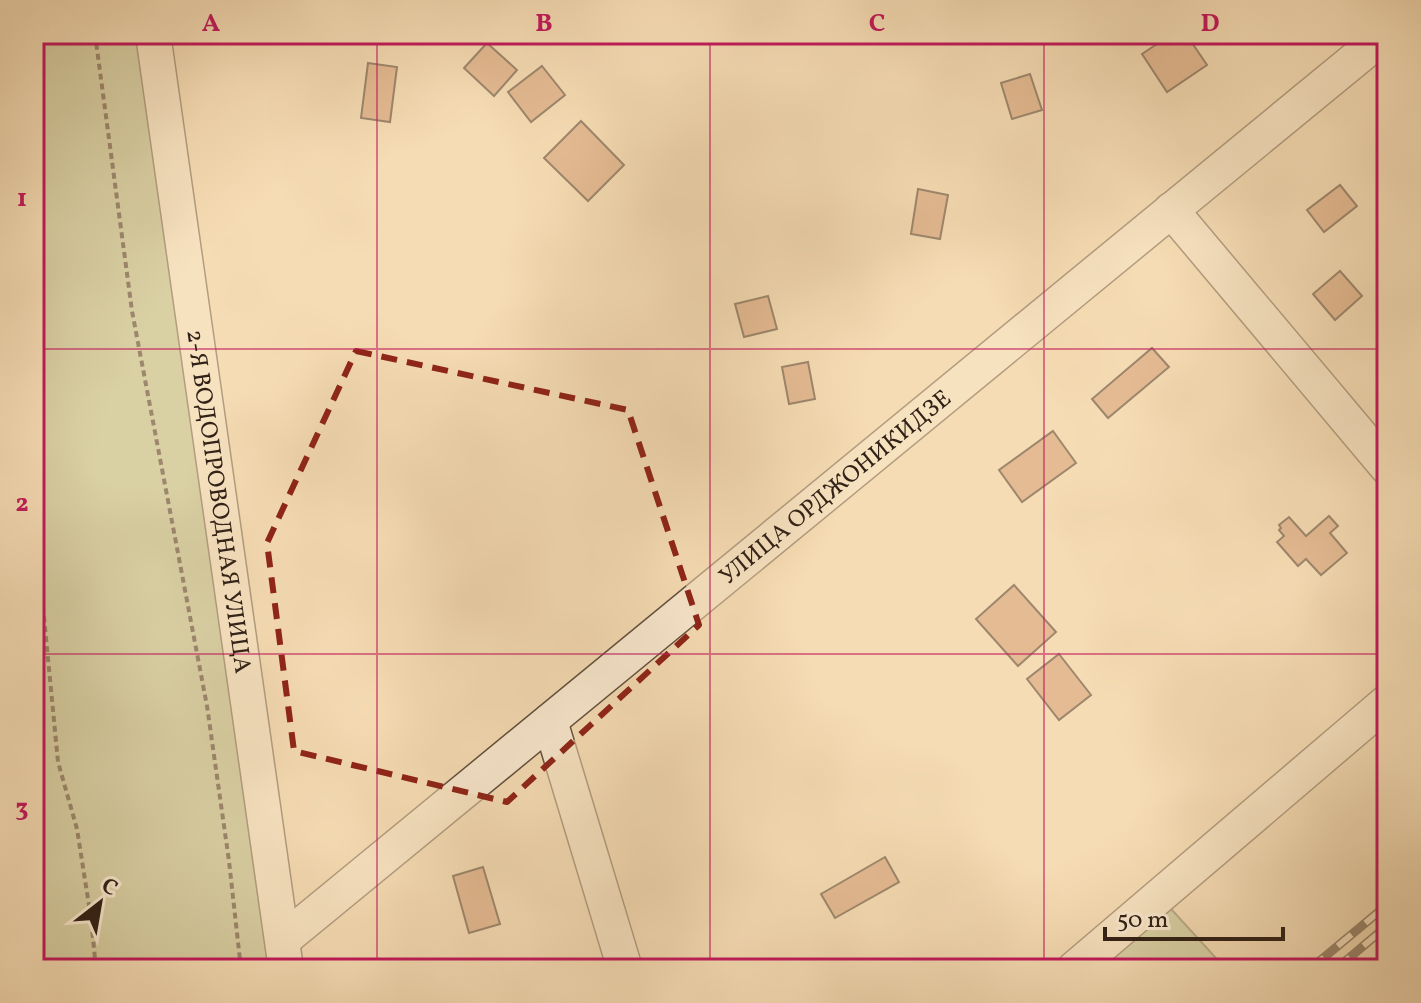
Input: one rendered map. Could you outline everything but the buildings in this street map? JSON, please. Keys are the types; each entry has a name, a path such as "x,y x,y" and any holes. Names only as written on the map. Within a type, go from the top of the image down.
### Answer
{"street":[{"name":"2-Я ВОДОПРОВОДНАЯ УЛИЦА","path":"153,34 284,954"},
{"name":"УЛИЦА ОРДЖОНИКИДЗЕ","path":"284,954 550,721 1386,34"},
{"path":"1171,210 1387,467"},
{"path":"1074,969 1387,702"},
{"path":"550,721 625,969"}],"path":[{"path":"95,34 132,311 207,706 241,969"},
{"path":"34,387 38,426 35,524 57,747 77,829 96,969"}],"highlighted area":[{"path":"356,351 628,410 699,625 507,802 294,751 267,543"}],"green space":[{"path":"34,34 137,34 271,969 34,969"},
{"path":"1161,898 1226,969 1081,969"}],"railway":[{"path":"1310,969 1387,905"},
{"path":"1336,969 1387,926"},
{"path":"1374,969 1387,958"}]}
